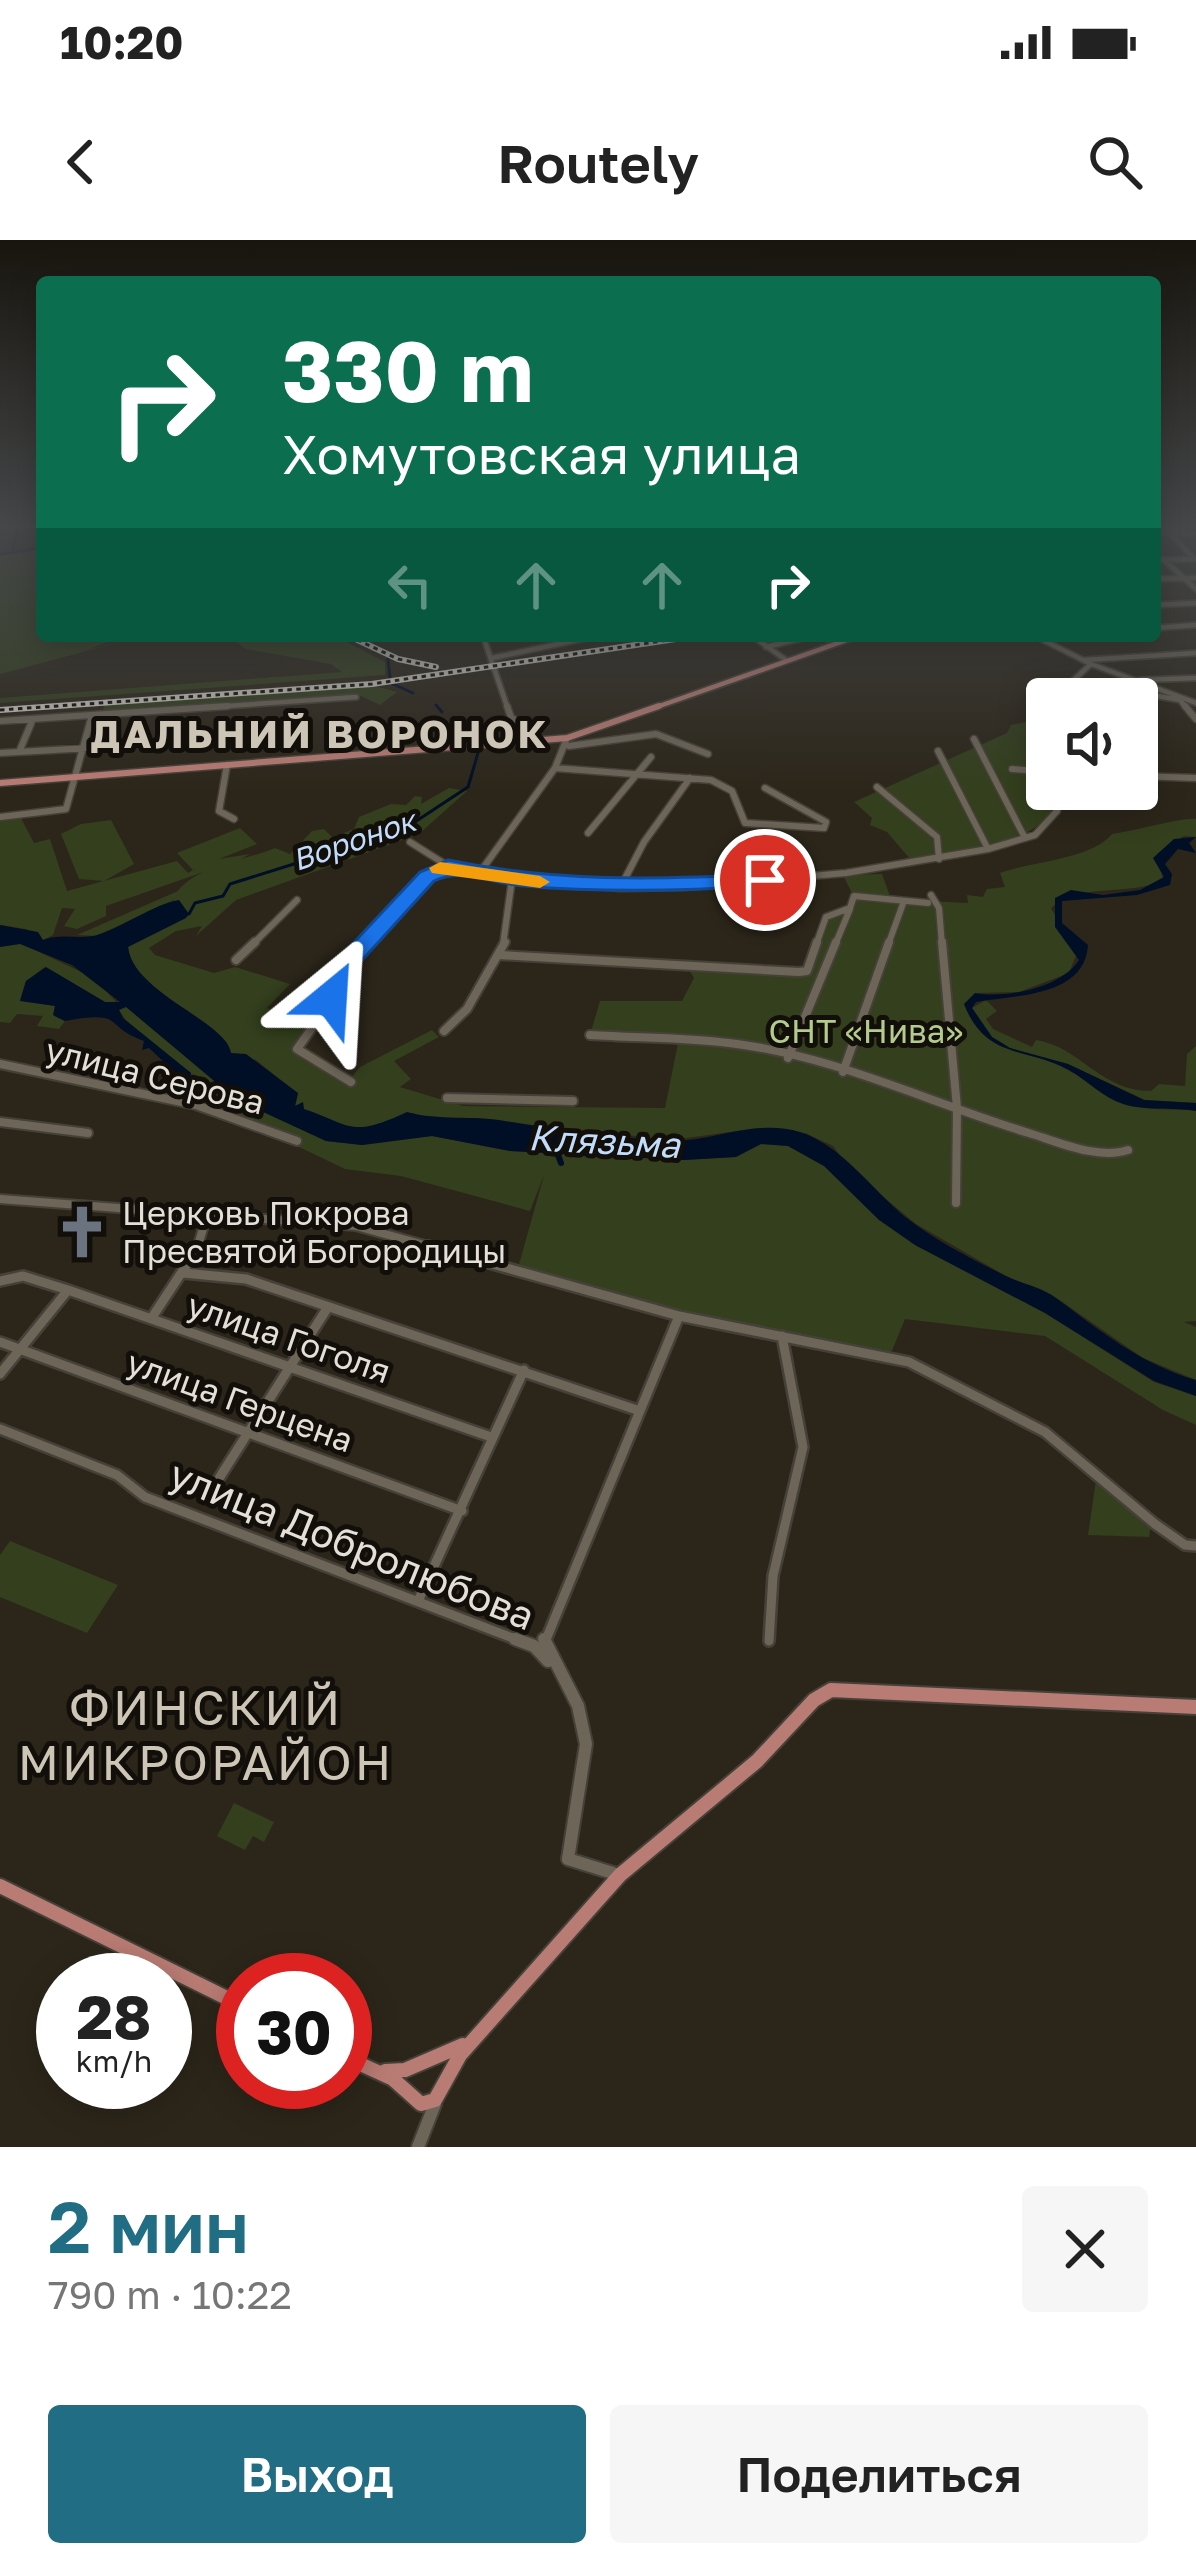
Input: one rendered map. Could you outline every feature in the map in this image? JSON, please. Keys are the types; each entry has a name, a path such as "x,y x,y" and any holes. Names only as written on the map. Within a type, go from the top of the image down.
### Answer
{"main road":[{"path":"0,783 536,740 567,742 840,642"},
{"path":"375,2071 414,2067 453,2053 485,2025 620,1875 757,1761 814,1700 831,1690 1196,1707"},
{"path":"0,1886 216,1993"},
{"path":"372,2070 425,2104 442,2090 485,2025"},
{"path":"433,2059 441,2066 442,2090"},
{"path":"414,2067 414,2099"}],"street":[{"path":"1161,628 1196,625"},
{"path":"485,642 511,717 536,740"},
{"path":"492,658 568,642"},
{"path":"761,642 786,660"},
{"path":"766,646 784,642"},
{"path":"1048,642 1128,678"},
{"path":"1082,660 1196,652"},
{"path":"1076,678 1091,664"},
{"path":"1158,679 1196,678"},
{"path":"1158,690 1184,700 1196,718"},
{"path":"1158,696 1196,703"},
{"path":"0,721 356,697"},
{"path":"0,817 66,809 92,715"},
{"path":"19,752 33,719"},
{"path":"478,875 554,768 567,742 665,732 708,754"},
{"path":"974,740 1025,838"},
{"path":"0,754 106,747"},
{"path":"938,752 988,849"},
{"path":"588,833 650,757"},
{"path":"226,766 219,811 234,819"},
{"path":"554,768 722,783 732,791 745,823 824,828 826,822 765,788"},
{"path":"1012,769 1026,770"},
{"path":"1158,777 1196,778"},
{"path":"620,888 644,842 691,778"},
{"path":"877,787 938,837 939,859"},
{"path":"410,842 448,866 478,875 620,888 684,887 915,863 988,849 1025,838 1057,810"},
{"path":"351,1082 297,1049 329,1004 331,998 321,991 427,877 448,866"},
{"path":"444,1031 467,1010 499,955 512,922 512,879"},
{"path":"499,955 799,972 807,970 826,917 861,894 904,901 929,899 939,908 957,1108 956,1202"},
{"path":"236,960 297,900"},
{"path":"843,1072 904,901"},
{"path":"788,1058 851,903"},
{"path":"590,1035 723,1041 903,1087 1090,1151 1128,1150"},
{"name":"улица Серова","path":"0,1064 196,1105 297,1141"},
{"path":"447,1098 573,1101"},
{"path":"0,1122 88,1133"},
{"path":"0,1199 388,1232 683,1316 909,1362 1046,1432 1191,1545"},
{"path":"151,1319 204,1238 206,1215"},
{"path":"184,1273 246,1280 637,1410"},
{"name":"улица Гоголя","path":"0,1281 23,1276 68,1290 491,1437"},
{"path":"0,1374 68,1290"},
{"path":"218,1480 328,1306"},
{"path":"620,1875 568,1859 584,1785 581,1713 549,1661 544,1638 637,1410 683,1316"},
{"path":"769,1641 775,1619 774,1574 803,1462 796,1401 783,1371 782,1336"},
{"name":"улица Герцена","path":"0,1342 462,1511"},
{"path":"419,1599 524,1370"},
{"name":"улица Добролюбова","path":"0,1429 116,1475 145,1497 534,1646 549,1661"},
{"path":"420,2141 442,2090"},
{"path":"414,2099 420,2141"}],"green space":[{"path":"0,613 36,613 36,642 107,642 84,651 121,642 0,674"},
{"path":"236,642 347,642 385,662 385,675 0,703 0,698 342,672 331,664 246,649"},
{"path":"375,686 397,692 380,705 359,695 103,712 104,705"},
{"path":"1026,722 1026,810 1052,813 1022,835 967,852 910,859 887,832 870,825 872,818 854,802 1007,733 1011,725"},
{"name":"СНТ «Нива»","path":"449,788 467,791 419,834 236,900 196,936 202,926 176,931 149,948 155,955 214,973 235,967 290,984 267,1008 308,1023 331,998 336,1000 301,1049 350,1079 360,1067 432,1030 439,1037 394,1061 411,1079 400,1087 463,1106 665,1108 679,1038 590,1035 600,1001 682,1001 694,978 686,965 807,971 826,917 850,907 853,895 843,875 882,874 891,899 968,903 967,895 983,897 987,889 1005,887 1000,873 1075,855 1112,834 1196,819 1196,837 1184,836 1157,854 1163,880 1075,895 1051,908 1077,953 1069,973 1019,992 978,993 964,1004 984,1035 1008,1049 1068,1070 1130,1104 1196,1111 1196,1321 1184,1322 1196,1327 1196,1380 1143,1358 1058,1299 1006,1276 916,1224 850,1169 833,1146 805,1133 758,1128 666,1141 602,1131 543,1131 469,1118 423,1119 413,1113 368,1127 345,1127 295,1107 298,1094 256,1060 231,1053 209,1026 144,979 128,947 174,921 174,900 96,936 77,935 178,891 209,870 275,848 290,854 312,831 324,829 335,840 363,835 341,834 354,829 359,817 391,804 406,805 415,796 422,797 421,804"},
{"path":"21,818 34,843 50,839 67,891 177,861 188,873 193,870 177,853 240,828 257,844 219,859 250,854 241,859 106,906 106,916 77,929 64,926 75,909 62,908 53,935 43,940 26,929 0,925 0,819"},
{"path":"111,820 134,864 104,881 79,879 61,834 81,824"},
{"path":"20,943 94,978 118,1004 105,1002 45,967 26,981 20,1000 55,1006 54,1016 65,1021 59,1029 37,1026 43,1016 17,1014 10,1023 0,1022 0,947"},
{"path":"986,1000 997,1011 986,1019 993,1029 1032,1047 1036,1040 1052,1044 1133,1089 1185,1086 1187,1054 1196,1046 1196,1103 1145,1100 1068,1064 1010,1048 992,1037 972,1008"},
{"path":"126,1006 237,1100 326,1141 362,1145 432,1136 510,1151 684,1160 735,1157 761,1144 788,1146 824,1166 915,1245 1045,1313 1154,1382 1196,1396 1196,1425 1163,1410 1045,1336 905,1319 891,1353 678,1311 518,1268 544,1175 530,1211 401,1176 345,1169 297,1146 301,1139 197,1103 207,1090 186,1082 191,1073 129,1025 119,1010"},
{"path":"1096,1480 1151,1524 1149,1537 1088,1535"},
{"path":"10,1541 118,1585 87,1633 0,1597 0,1555"},
{"path":"234,1803 274,1822 264,1842 253,1836 245,1850 217,1836"}],"water":[{"path":"1196,837 1189,843 1196,853 1178,849 1165,864 1172,874 1170,885 1137,895 1062,901 1062,923 1088,945 1075,975 1046,990 976,1002 972,1008 992,1037 1010,1048 1068,1064 1144,1100 1196,1103 1196,1111 1123,1104 1069,1070 996,1044 984,1035 964,1004 975,993 1032,989 1060,978 1079,960 1055,927 1055,898 1071,890 1103,895 1140,890 1164,877 1153,858 1174,839"},
{"name":"Клязьма","path":"179,900 189,914 128,947 134,963 162,993 226,1041 231,1053 246,1054 298,1093 295,1106 303,1102 304,1109 353,1127 374,1125 407,1112 666,1141 750,1129 800,1132 842,1157 904,1216 940,1241 1050,1294 1139,1356 1196,1380 1196,1396 1154,1381 1045,1313 915,1245 879,1220 824,1166 788,1146 761,1144 736,1157 684,1160 510,1151 432,1136 362,1145 326,1141 237,1100 126,1007 119,1010 123,1018 191,1073 190,1080 181,1078 149,1048 142,1050 144,1041 112,1021 98,1017 65,1021 53,1015 55,1006 20,1001 26,981 46,967 105,1002 120,1002 72,965 20,944 0,947 0,925 38,932 43,940 93,936"}],"waterway":[{"name":"Воронок","path":"388,659 390,678"},
{"name":"Воронок","path":"393,684 413,693"},
{"name":"Воронок","path":"436,705 442,712"},
{"name":"Воронок","path":"189,914 195,903 223,896 230,884 297,863 334,843 392,837 468,787 480,746"},
{"name":"Клязьма","path":"561,1163 558,1155 564,1148"}],"railway":[{"path":"362,642 398,659 436,667"},
{"path":"0,710 372,684 656,642"}],"slow traffic":[{"path":"440,868 540,882"}],"place":[{"name":"Церковь Покрова Пресвятой Богородицы","path":"82,1232"}],"district":[{"name":"ДАЛЬНИЙ ВОРОНОК","path":"320,734"},
{"name":"ФИНСКИЙ МИКРОРАЙОН","path":"206,1736"}],"route":[{"path":"331,998 321,991 427,877 448,866 478,875 620,888 765,880"}]}
